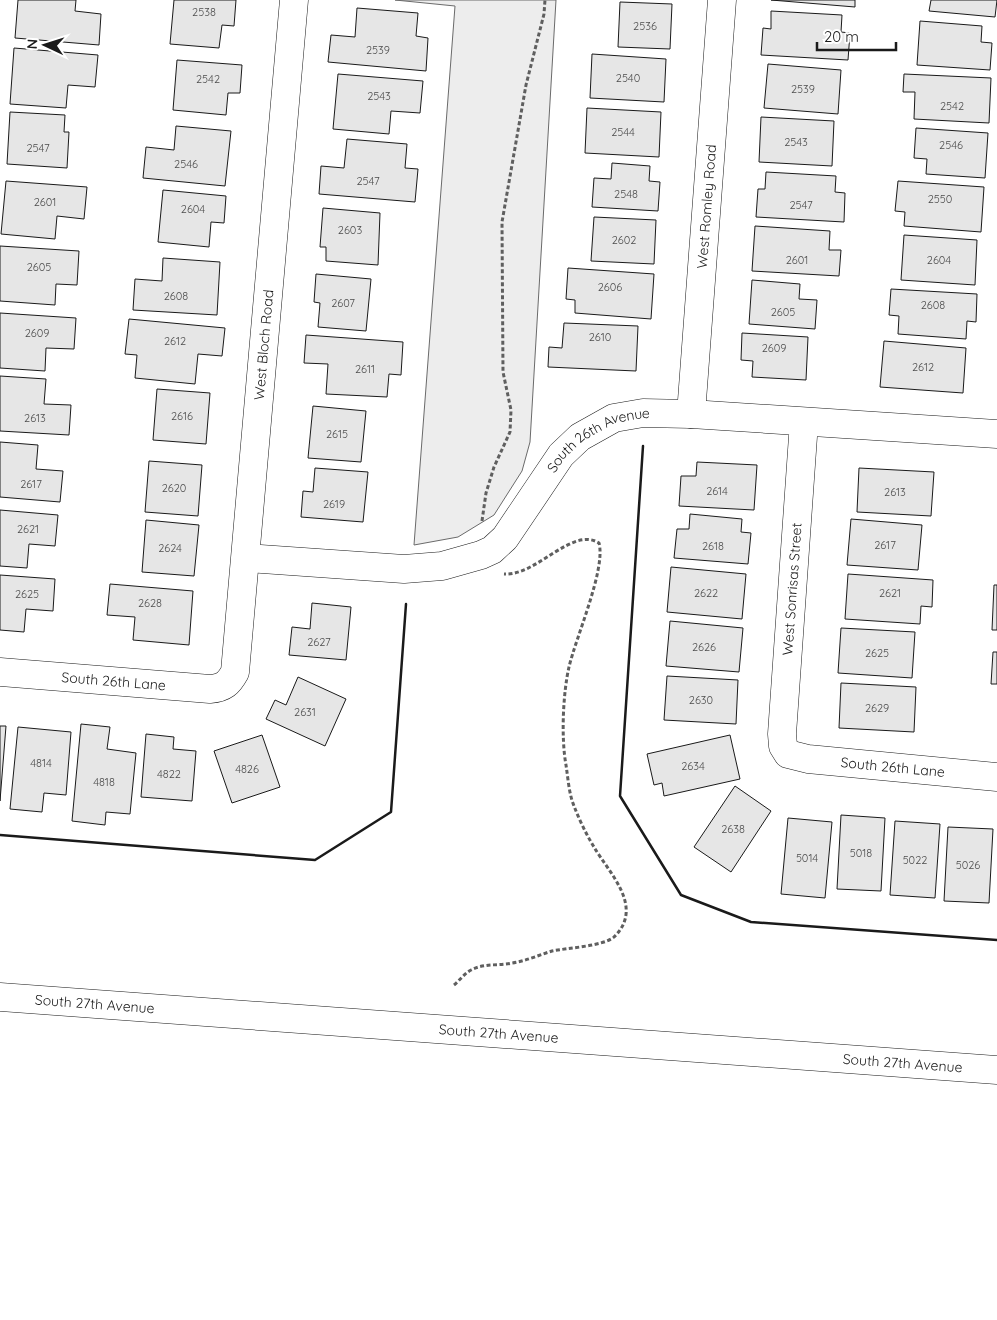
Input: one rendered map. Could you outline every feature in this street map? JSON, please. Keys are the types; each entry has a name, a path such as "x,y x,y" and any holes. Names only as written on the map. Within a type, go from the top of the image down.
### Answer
{"street":[{"name":"West Bloch Road","path":"226,686 235,672 294,0"},
{"name":"West Romley Road","path":"691,414 722,0"},
{"name":"South 26th Avenue","path":"487,553 505,538 561,455 580,437 614,418 642,414 691,414 997,434"},
{"name":"West Sonrisas Street","path":"788,754 784,746 782,734 804,422"},
{"path":"246,558 404,569 442,566 487,553"},
{"name":"South 26th Lane","path":"0,672 210,689 226,686"},
{"name":"South 26th Lane","path":"788,754 808,759 997,777"},
{"name":"South 27th Avenue","path":"0,997 997,1070"}],"path":[{"path":"454,984 471,970 487,964 511,964 552,951 594,944 613,938 622,925 626,913 626,902 620,886 594,847 573,804 564,754 564,705 568,669 597,576 601,551 599,543 593,539 582,539 569,544 534,566 514,575 502,574 497,572 487,553 482,526 486,492 494,467 510,432 512,419 503,372 502,222 526,85 544,14 545,0"}],"shaded area":[{"path":"395,0 556,0 530,442 522,471 494,515 458,537 414,545 455,6"}],"building":[{"path":"18,0 76,0 75,11 101,14 99,45 15,38"},
{"path":"174,0 236,0 234,26 222,25 219,48 170,44"},
{"path":"771,0 855,0 855,7"},
{"path":"931,0 997,0 995,17 929,11"},
{"path":"620,2 672,4 670,49 618,47"},
{"path":"357,8 418,13 416,36 428,38 426,71 328,62 331,35 355,37"},
{"path":"771,11 842,15 841,32 850,33 848,60 761,55 763,28 771,29"},
{"path":"920,21 982,26 981,42 992,43 990,70 917,65"},
{"path":"14,48 98,55 95,87 68,85 66,108 10,104"},
{"path":"592,54 666,59 664,102 590,98"},
{"path":"177,60 242,65 240,93 228,93 226,115 173,110"},
{"path":"768,64 841,70 838,114 764,108"},
{"path":"338,74 423,81 420,113 391,111 389,134 333,129"},
{"path":"904,74 991,78 989,123 914,119 915,92 903,92"},
{"path":"587,108 661,112 659,157 585,153"},
{"path":"10,112 65,115 64,132 69,132 67,168 7,164"},
{"path":"761,117 834,121 832,166 759,162"},
{"path":"176,126 231,131 225,186 143,178 146,147 174,150"},
{"path":"916,128 988,133 985,178 926,174 927,159 914,158"},
{"path":"347,139 407,144 405,168 418,169 415,202 319,194 321,166 344,168"},
{"path":"612,163 650,166 649,181 660,182 658,211 592,207 594,178 611,179"},
{"path":"766,172 836,176 835,192 845,193 844,222 756,217 758,189 765,189"},
{"path":"6,181 87,187 84,219 57,216 55,239 1,234"},
{"path":"898,181 984,187 981,232 904,226 905,212 895,211"},
{"path":"163,190 226,196 224,223 211,222 209,247 158,242"},
{"path":"323,208 380,213 378,265 326,261 326,247 320,247"},
{"path":"594,217 656,220 654,264 591,261"},
{"path":"755,226 830,231 829,250 841,250 839,276 752,271"},
{"path":"904,235 977,240 975,285 901,280"},
{"path":"0,246 79,251 77,285 56,284 55,305 0,301"},
{"path":"163,258 220,262 217,315 133,310 135,279 162,281"},
{"path":"568,268 654,274 651,319 575,313 575,300 566,299"},
{"path":"316,274 371,279 366,331 318,327 320,303 314,302"},
{"path":"752,280 800,284 799,299 817,300 815,329 749,324"},
{"path":"891,289 977,294 976,322 967,321 966,339 898,334 899,316 889,315"},
{"path":"0,313 76,318 74,349 46,348 45,371 0,368"},
{"path":"129,319 225,328 222,356 198,354 195,384 135,378 137,355 125,354"},
{"path":"564,323 638,326 636,371 548,367 549,347 562,348"},
{"path":"742,333 808,337 806,380 752,377 753,361 741,360"},
{"path":"306,335 403,342 401,375 389,374 387,397 326,394 328,364 304,363"},
{"path":"884,341 966,348 963,393 880,387"},
{"path":"0,376 46,379 44,404 71,405 69,435 0,431"},
{"path":"157,389 210,393 206,444 153,440"},
{"path":"313,406 366,411 361,462 308,458"},
{"path":"0,442 38,445 36,469 63,471 60,502 0,497"},
{"path":"149,461 202,465 198,516 145,512"},
{"path":"697,462 757,465 754,510 679,506 681,476 696,476"},
{"path":"315,468 368,472 363,522 301,517 303,491 313,492"},
{"path":"859,468 934,472 931,516 857,512"},
{"path":"0,510 58,515 55,546 29,544 27,568 0,566"},
{"path":"690,514 742,519 741,532 751,533 748,564 674,558 677,529 689,529"},
{"path":"851,519 922,525 918,570 847,565"},
{"path":"146,520 199,525 194,576 142,572"},
{"path":"671,567 746,574 742,619 667,612"},
{"path":"848,574 933,580 932,607 921,606 920,624 845,619"},
{"path":"0,575 55,579 53,611 26,609 24,632 0,630"},
{"path":"110,584 193,591 189,645 133,640 135,617 107,615"},
{"path":"994,585 997,585 997,630 992,630"},
{"path":"312,603 351,607 346,660 289,655 292,627 310,629"},
{"path":"670,621 743,628 739,672 666,666"},
{"path":"841,628 915,632 912,678 838,673"},
{"path":"993,652 997,652 997,684 991,684"},
{"path":"667,676 738,680 736,724 664,720"},
{"path":"298,677 346,699 325,746 266,719 275,700 286,705"},
{"path":"841,683 916,687 914,732 839,728"},
{"path":"81,724 110,727 107,749 136,753 130,814 106,812 105,825 72,821"},
{"path":"0,726 6,726 0,801"},
{"path":"18,727 71,732 66,795 44,793 42,812 10,809"},
{"path":"146,734 174,737 173,749 196,751 192,801 141,797"},
{"path":"262,735 280,787 232,803 214,751"},
{"path":"730,735 740,779 664,796 662,783 654,785 647,754"},
{"path":"735,786 771,811 731,872 694,847"},
{"path":"841,815 885,818 881,891 837,889"},
{"path":"788,818 832,822 825,898 781,894"},
{"path":"895,821 940,824 935,898 890,895"},
{"path":"948,827 993,829 989,903 944,901"}],"wall":[{"path":"643,446 620,796 681,895 751,922 997,940"},
{"path":"0,835 315,860 391,812 406,604"}]}
